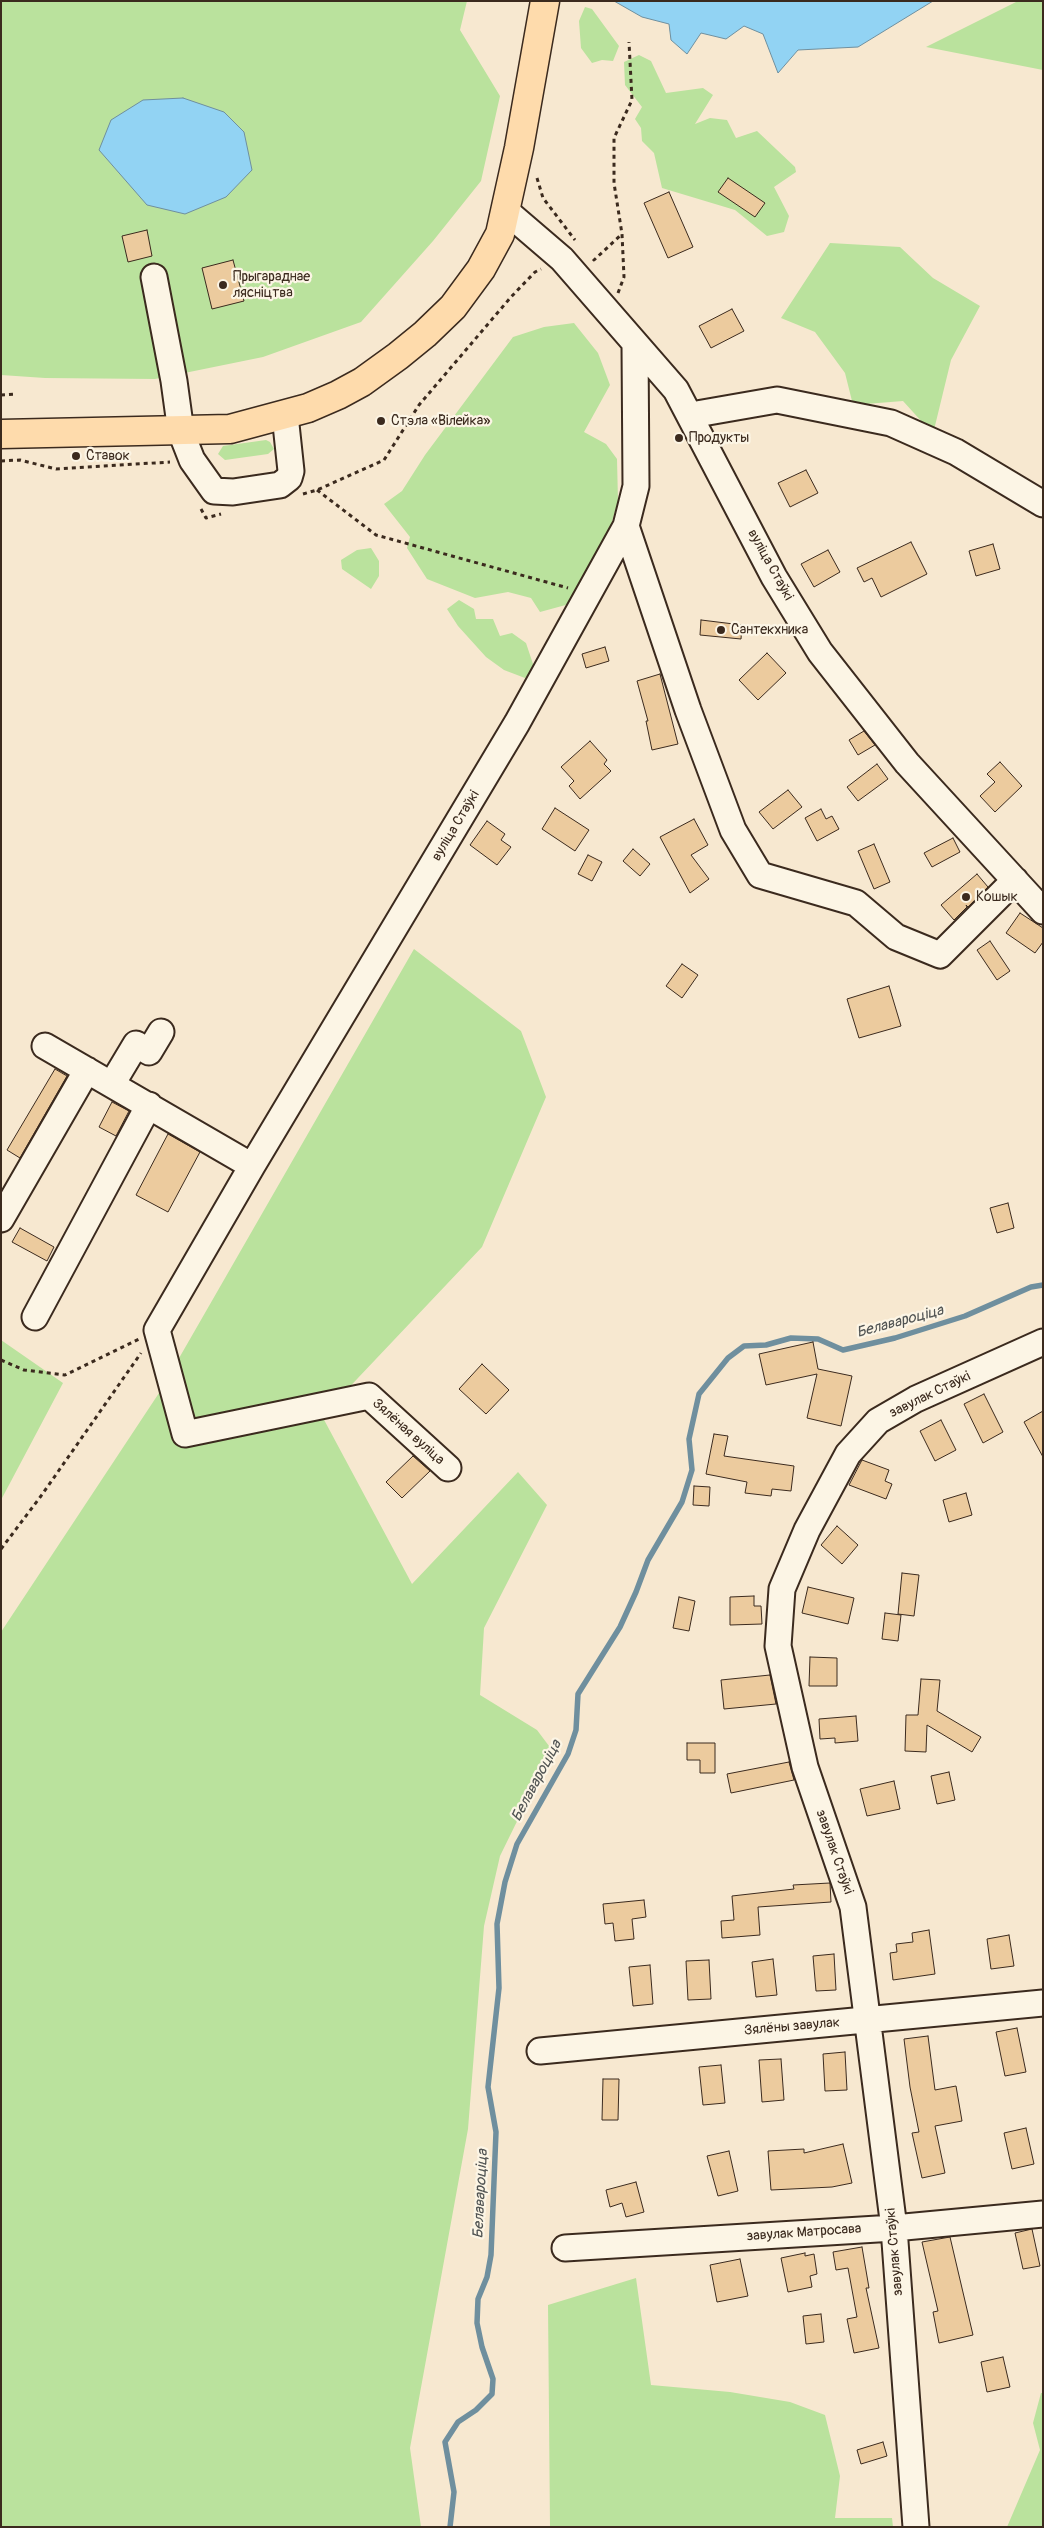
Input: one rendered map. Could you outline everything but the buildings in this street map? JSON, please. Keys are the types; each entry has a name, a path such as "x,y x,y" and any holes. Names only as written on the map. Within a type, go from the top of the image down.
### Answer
{"main road":[{"path":"1,434 181,432 230,429 285,415 338,395 362,382 425,334 453,307 481,269 500,234 506,211 545,1"}],"street":[{"path":"506,211 570,251 611,315 635,345"},
{"path":"154,277 174,381 181,432 198,470 214,492 233,492 280,485 289,478 291,471 285,415"},
{"name":"вуліца Стаўкі","path":"635,345 676,390 691,415 774,577 820,652 907,763 1043,911"},
{"name":"вуліца Стаўкі","path":"157,1330 252,1166 517,723 626,526 636,486 635,345"},
{"path":"691,415 776,400 891,423 956,452 1043,504"},
{"path":"626,526 688,710 733,830 760,875 856,903 896,937 940,955 1015,880"},
{"path":"112,1084 136,1044 149,1052 161,1032"},
{"path":"45,1046 252,1166"},
{"path":"1,1219 87,1070"},
{"path":"35,1317 149,1105"},
{"name":"Зялёная вуліца","path":"157,1330 185,1434 369,1396 448,1468"},
{"name":"завулак Стаўкі","path":"916,2527 894,2228 853,1907 805,1766 778,1646 782,1588 807,1530 848,1454 878,1421 916,1399 1043,1342"},
{"name":"Зялёны завулак","path":"540,2051 1043,2003"},
{"name":"завулак Матросава","path":"565,2248 894,2228 1043,2214"}],"path":[{"path":"611,315 624,277 622,234 614,183 614,138 632,100 629,42"},
{"path":"298,495 316,490 384,460 419,405 511,297 535,272 570,251 573,237 543,198 536,175"},
{"path":"588,254 594,260 622,234"},
{"path":"570,251 573,237"},
{"path":"1,395 17,394"},
{"path":"1,461 20,460 56,468 178,461 198,470"},
{"path":"316,490 376,535 588,594"},
{"path":"198,502 206,518 224,513"},
{"path":"1,1360 24,1370 65,1375 157,1330"},
{"path":"1,1549 41,1496 157,1330"}],"green space":[{"path":"1,1 467,1 460,30 500,96 481,181 433,241 361,322 263,357 155,379 45,378 1,375"},
{"path":"1018,1 1043,1 1043,70 926,47"},
{"path":"585,7 592,9 619,46 613,61 602,60 592,63 581,48 579,21"},
{"path":"639,55 651,61 666,93 703,88 713,95 695,124 710,118 727,120 736,138 757,131 795,167 796,172 774,187 789,216 784,232 767,236 735,210 662,188 654,153 642,141 641,128 635,119 642,107 625,85 624,62"},
{"path":"830,243 900,247 933,278 980,306 951,360 933,434 903,401 853,405 845,373 815,332 781,318"},
{"path":"574,323 598,353 610,385 584,432 606,444 617,459 618,501 604,548 573,603 540,612 531,598 508,592 475,598 427,579 407,548 410,537 384,504 402,491 425,455 513,337 544,327"},
{"path":"266,440 270,442 274,449 268,454 225,460 218,454 223,446"},
{"path":"371,548 379,561 379,576 371,589 342,569 341,560 357,550"},
{"path":"459,600 474,609 476,619 493,619 500,636 512,633 526,643 534,667 525,678 504,670 486,657 458,626 447,609"},
{"path":"414,949 521,1031 546,1097 482,1247 322,1416 412,1584 518,1472 547,1505 484,1628 480,1695 537,1730 552,1750 500,1856 484,1926 468,2129 410,2448 421,2527 1,2527 1,1632 159,1393"},
{"path":"1,1340 63,1383 1,1500"},
{"path":"636,2278 651,2385 730,2392 790,2402 825,2415 840,2476 835,2518 892,2518 893,2527 550,2527 548,2305"},
{"path":"1041,2393 1043,2393 1043,2527 1007,2527 1040,2450 1033,2423"}],"water":[{"path":"614,1 933,1 858,47 798,50 778,73 763,34 744,26 726,39 701,33 687,54 671,40 669,24 642,17"},
{"path":"183,98 224,112 244,132 252,170 226,197 185,214 147,205 99,150 111,120 143,100"}],"waterway":[{"name":"Белавароціца","path":"450,2527 454,2492 445,2442 458,2422 476,2410 492,2394 493,2379 482,2347 477,2323 478,2299 487,2277 491,2255 496,2132 488,2087 499,1988 497,1924 505,1882 517,1844 568,1754 576,1730 578,1694 620,1627 648,1560 682,1502 692,1470 689,1439 699,1394 728,1358 744,1346 766,1345 791,1338 818,1339 843,1350 895,1338 965,1316 1031,1287 1043,1285"}],"place":[{"name":"Прыгараднае лясніцтва","path":"223,285"},
{"name":"Стэла «Вілейка»","path":"381,421"},
{"name":"Продукты","path":"679,438"},
{"name":"Ставок","path":"76,456"},
{"name":"Сантекхника","path":"721,630"},
{"name":"Кошык","path":"966,897"}]}
